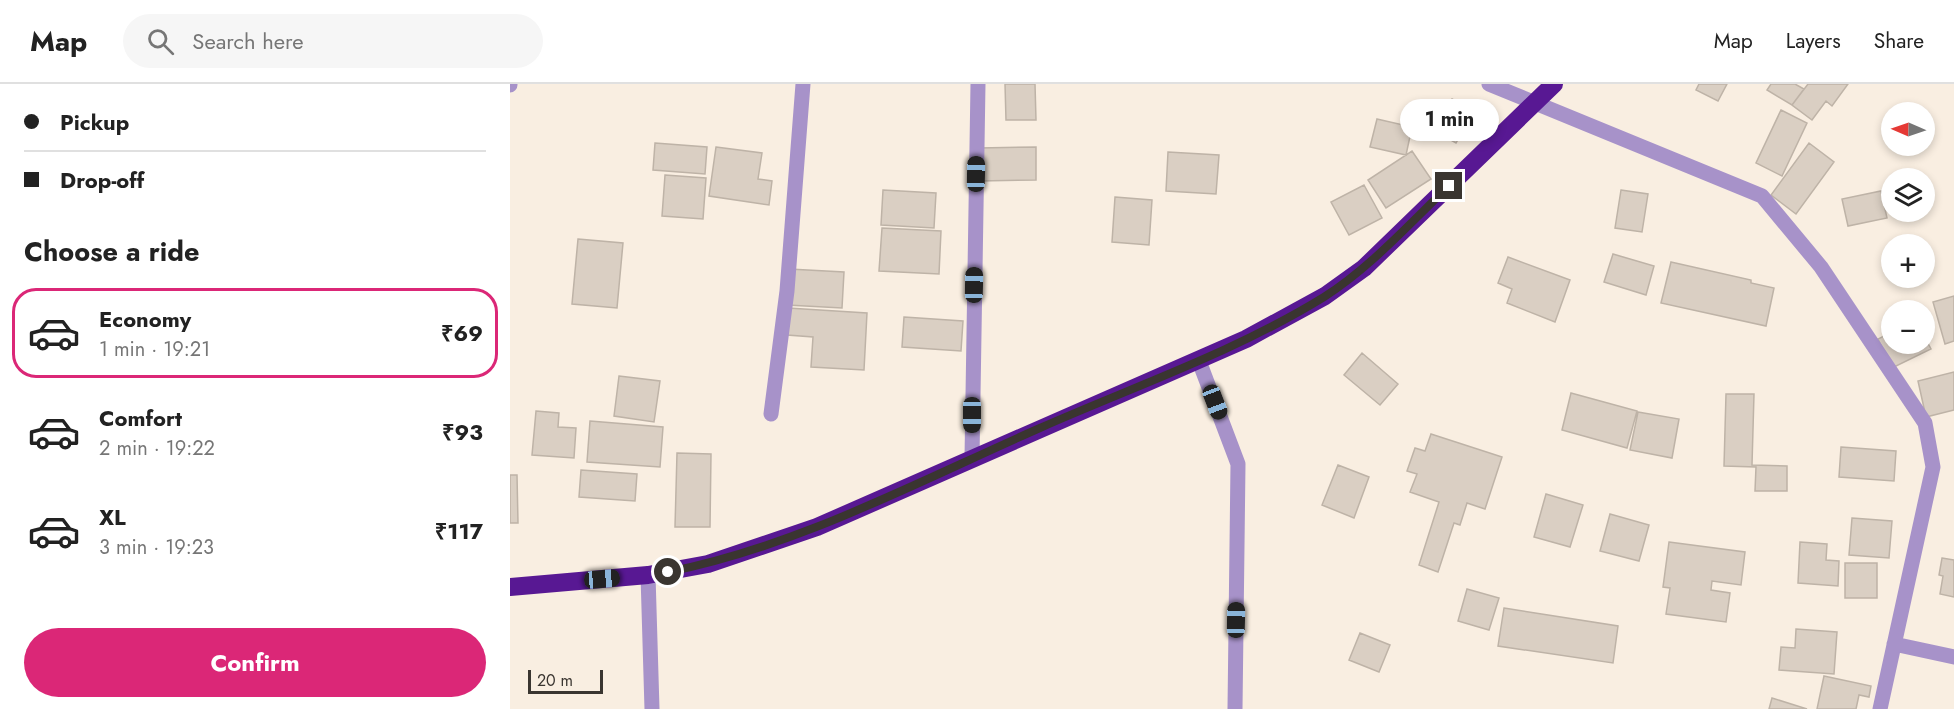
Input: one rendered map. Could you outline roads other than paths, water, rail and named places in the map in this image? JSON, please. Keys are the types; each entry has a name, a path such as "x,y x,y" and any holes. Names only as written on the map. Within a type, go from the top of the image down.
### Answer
{"highway":[{"path":"510,587 648,575 708,564 817,527 1199,360 1286,318 1364,268 1554,84"}],"street":[{"path":"771,414 788,291 803,84"},
{"path":"972,458 978,84"},
{"path":"1489,84 1762,196 1821,267 1924,423 1934,467 1880,709"},
{"path":"1199,360 1238,464 1235,709"},
{"path":"648,575 652,709"},
{"path":"1894,644 1954,657"}]}
